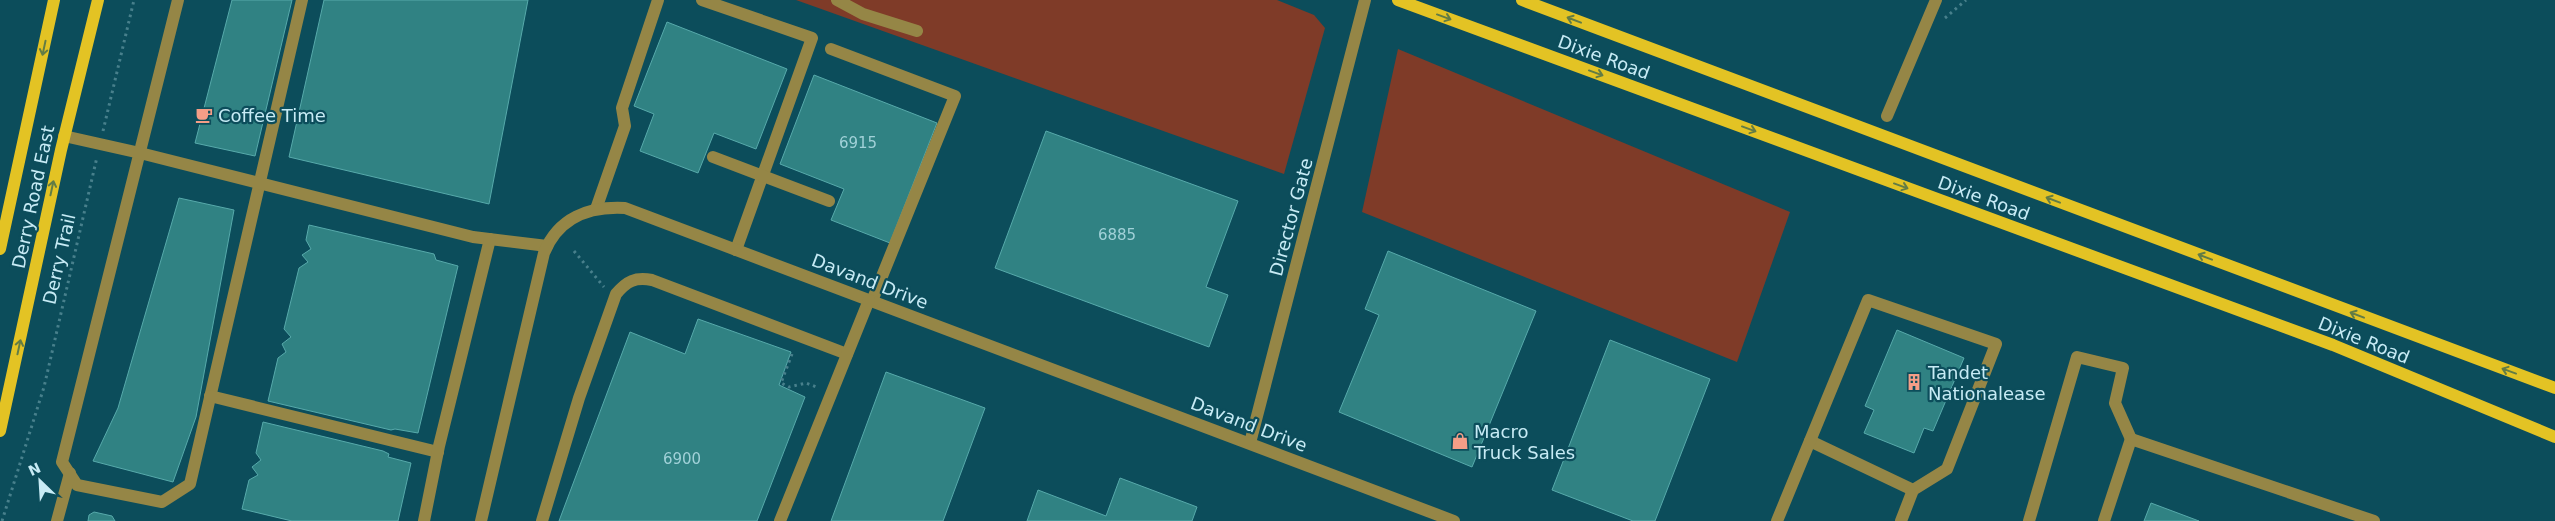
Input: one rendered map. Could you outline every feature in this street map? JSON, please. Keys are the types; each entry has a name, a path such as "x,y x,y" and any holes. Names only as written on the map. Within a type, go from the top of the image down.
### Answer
{"main road":[{"name":"Derry Road East","path":"0,249 54,0"},
{"name":"Derry Road East","path":"0,431 64,136 98,0"},
{"name":"Dixie Road","path":"1398,0 2332,345 2555,436"},
{"name":"Dixie Road","path":"1522,0 2555,388"}],"street":[{"path":"178,0 62,462 77,484 162,502 190,484 302,0"},
{"path":"596,209 625,126 622,108 658,0"},
{"path":"702,0 812,38 736,250"},
{"path":"838,0 863,14 917,31"},
{"name":"Director Gate","path":"1250,443 1365,0"},
{"path":"1887,116 1936,0"},
{"path":"780,521 831,392 955,96 831,49"},
{"path":"64,136 140,153 473,237 547,246"},
{"path":"713,157 829,201"},
{"name":"Davand Drive","path":"481,521 547,246 564,224 585,212 596,209 625,208 1454,521"},
{"path":"424,521 438,452 490,239"},
{"path":"542,521 579,398 614,300 626,282 639,278 652,280 847,354"},
{"path":"1777,521 1868,300 1996,344 1947,469 1912,490 1900,521"},
{"path":"2029,521 2077,357 2123,368 2115,403 2131,439 2104,521"},
{"path":"210,396 438,452"},
{"path":"2131,439 2374,521"},
{"path":"1810,441 1912,490"},
{"path":"58,521 70,473"}],"path":[{"name":"Derry Trail","path":"2,521 44,387 134,0"},
{"path":"574,251 614,300"},
{"path":"792,354 781,383 788,387 806,383 831,392"}],"shaded area":[{"path":"796,0 1277,0 1314,15 1325,28 1284,174"},
{"path":"1398,49 1790,212 1737,362 1362,212"}],"building":[{"path":"232,0 292,0 255,156 195,143"},
{"path":"324,0 528,0 489,204 289,157"},
{"path":"667,22 787,69 756,149 714,133 698,173 640,151 654,114 634,106"},
{"path":"814,75 937,123 890,243 831,220 844,189 780,164"},
{"path":"1046,131 1238,201 1206,287 1228,295 1209,347 995,268"},
{"path":"179,198 234,210 196,417 173,482 93,461 118,408"},
{"path":"309,225 434,254 436,260 458,266 418,433 391,430 268,401 278,358 286,352 282,344 291,337 284,329 299,268 308,262 302,255 311,249 306,240"},
{"path":"1388,251 1536,311 1472,467 1339,412 1379,315 1365,309"},
{"path":"698,319 791,352 779,385 805,397 757,521 559,521 630,332 685,354"},
{"name":"Tandet Nationalease","path":"1897,330 1964,358 1933,431 1924,428 1914,453 1864,433 1874,410 1865,406"},
{"path":"1610,340 1710,379 1655,521 1633,521 1552,490"},
{"path":"886,372 985,408 943,521 831,521"},
{"path":"263,422 383,451 389,454 388,457 411,463 398,521 292,521 242,509 249,480 258,475 252,467 261,460 256,453"},
{"path":"1120,478 1197,507 1192,521 1027,521 1038,490 1106,516"},
{"path":"2151,503 2199,521 2144,521"},
{"path":"94,512 112,516 115,521 88,521 89,515"}],"place":[{"name":"Coffee Time","path":"204,115"},
{"name":"Tandet Nationalease","path":"1914,382"},
{"name":"Macro Truck Sales","path":"1460,441"}]}
